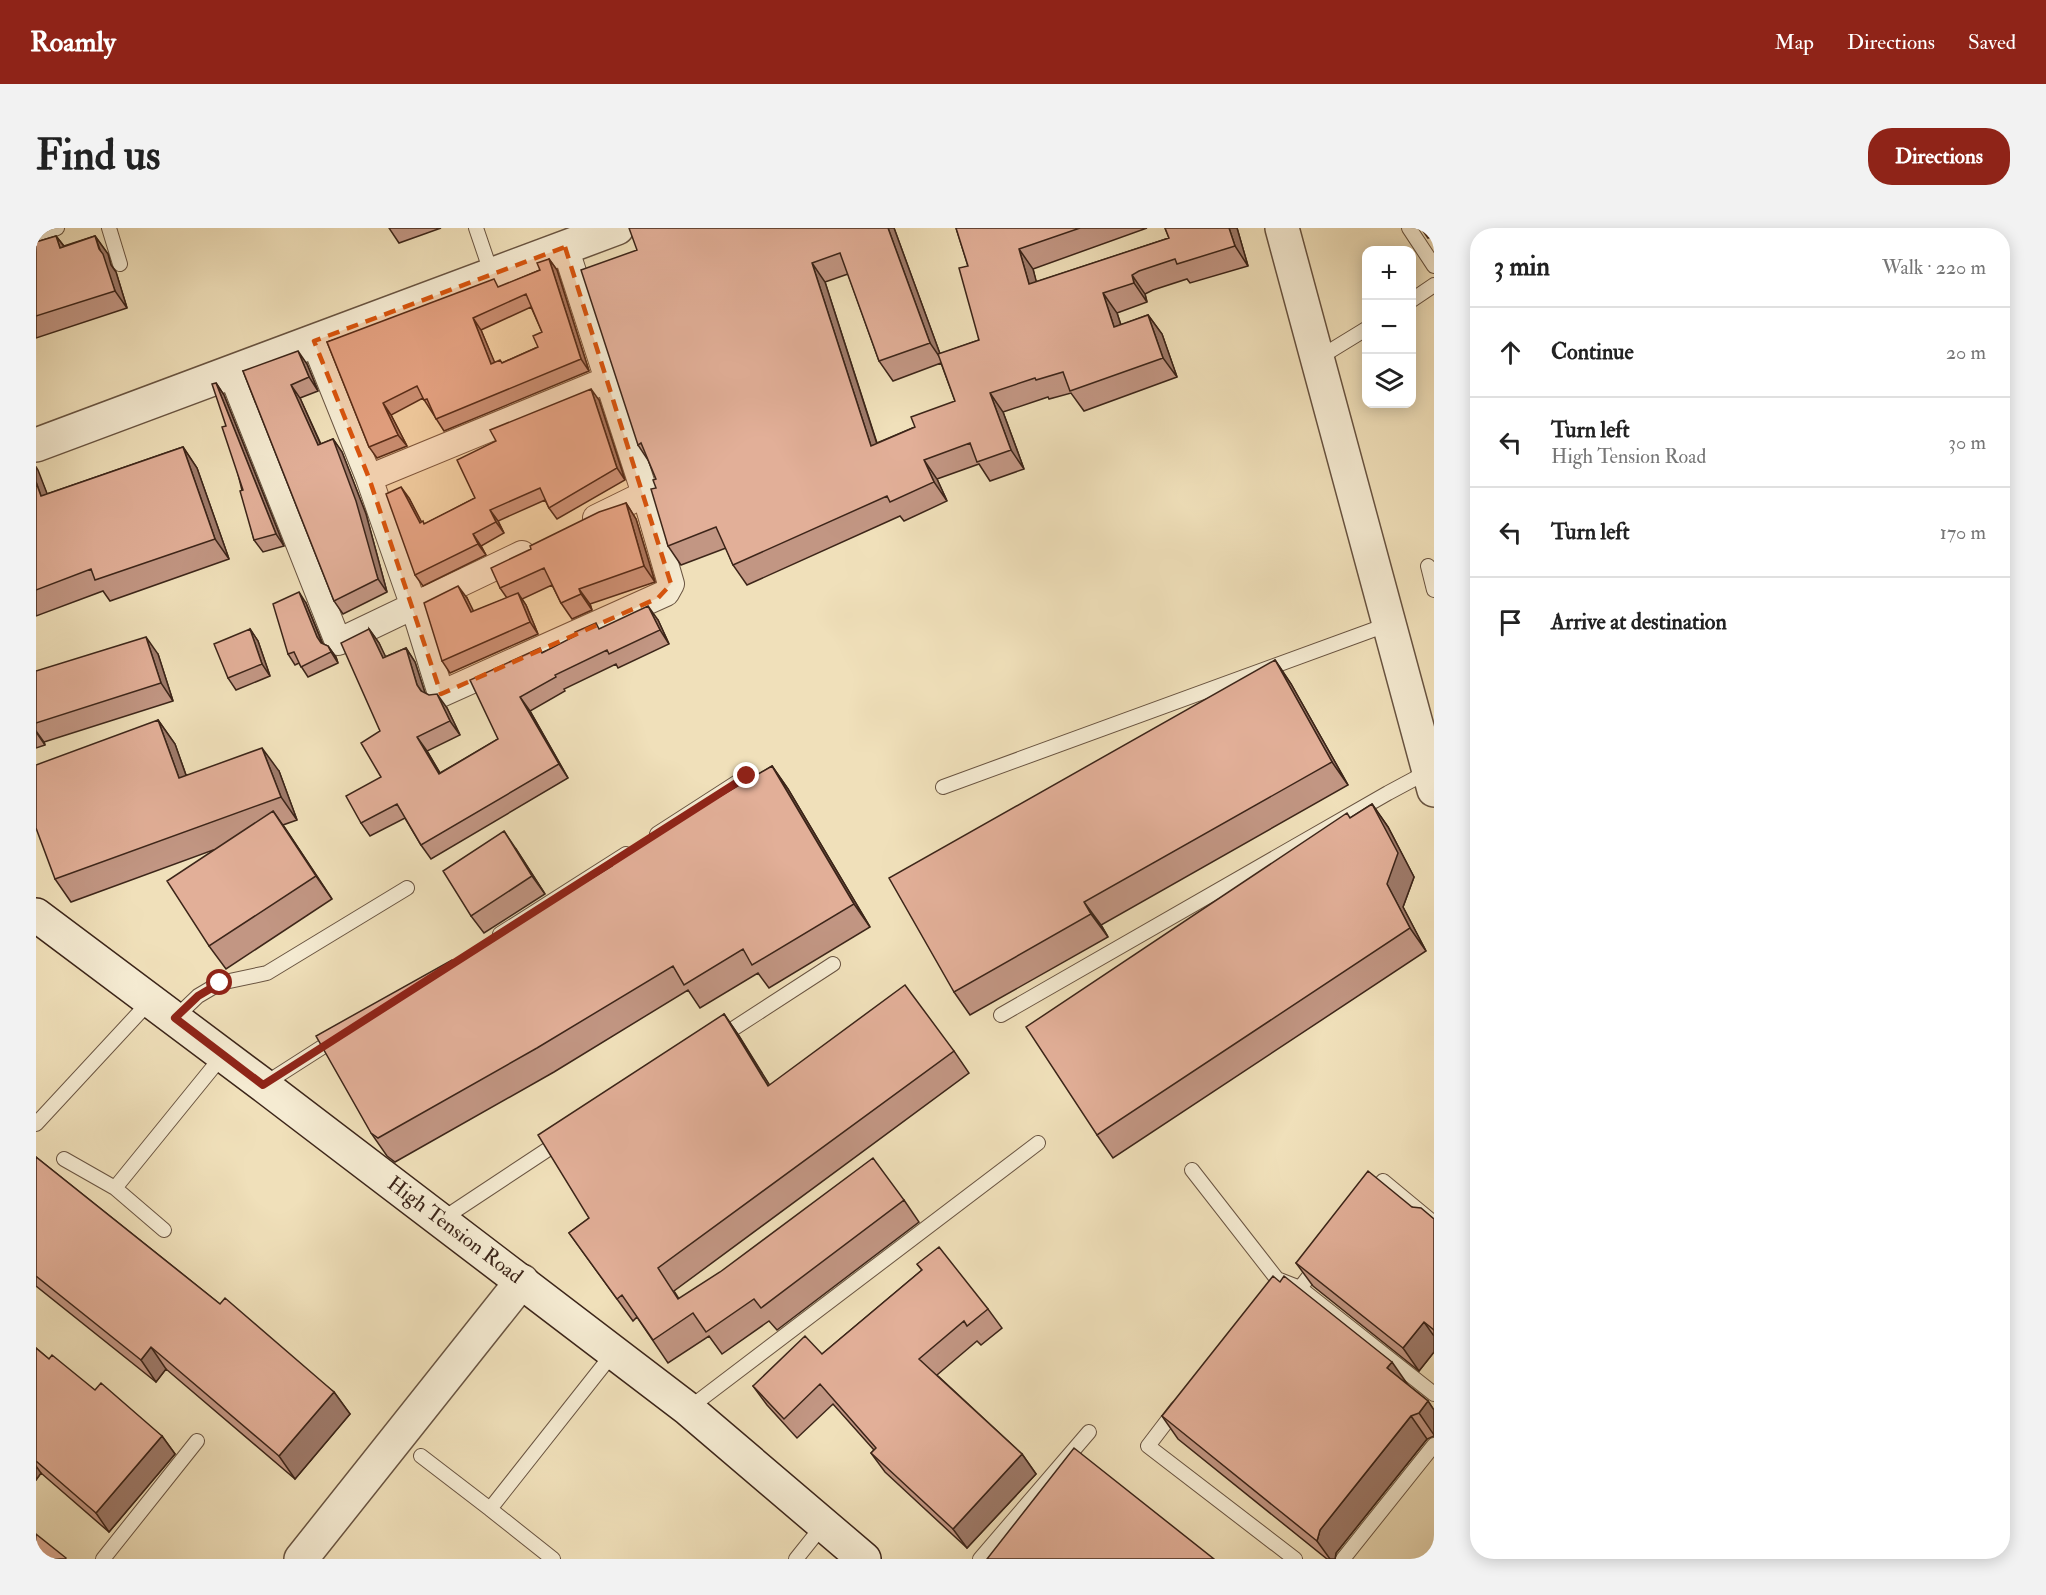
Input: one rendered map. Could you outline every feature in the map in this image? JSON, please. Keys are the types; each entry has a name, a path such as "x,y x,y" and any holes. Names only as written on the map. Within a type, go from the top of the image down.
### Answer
{"street":[{"path":"36,445 617,228"},
{"path":"1282,228 1431,781"},
{"path":"314,341 369,478 414,607 441,694 666,593 670,584 645,494 565,247"},
{"path":"231,372 338,642 540,545"},
{"path":"369,478 607,380"},
{"path":"572,530 645,494"},
{"name":"High Tension Road","path":"36,915 615,1352 688,1409 864,1559"},
{"path":"301,1559 522,1281"}],"lane":[{"path":"36,236 57,228"},
{"path":"109,228 120,264"},
{"path":"476,228 492,275"},
{"path":"1409,228 1434,266"},
{"path":"1416,297 1434,285"},
{"path":"1317,359 1362,331"},
{"path":"1428,566 1434,590"},
{"path":"943,787 1389,624"},
{"path":"485,944 747,776"},
{"path":"1001,1015 1388,793 1431,781"},
{"path":"36,1124 163,1009 198,996 220,983 267,973 407,888"},
{"path":"705,1047 833,964"},
{"path":"263,1085 353,1028"},
{"path":"115,1188 223,1054"},
{"path":"441,1220 578,1131"},
{"path":"688,1409 1038,1143"},
{"path":"64,1159 115,1188 164,1230"},
{"path":"1192,1170 1274,1283 1300,1288 1434,1394"},
{"path":"1363,1208 1383,1181 1434,1223"},
{"path":"1300,1288 1328,1252"},
{"path":"490,1509 615,1352"},
{"path":"1184,1400 1148,1446 1295,1559"},
{"path":"980,1559 1089,1432"},
{"path":"103,1559 197,1441"},
{"path":"1343,1559 1434,1445"},
{"path":"421,1456 553,1559"},
{"path":"796,1559 824,1524"}],"highlighted area":[{"path":"565,247 671,584 658,598 441,694 369,478 314,341"}],"building":[{"path":"629,228 888,228 930,343 879,361 840,253 812,263 871,446 915,427 911,417 955,401 938,354 979,340 959,268 968,266 956,228 1080,228 1019,249 1029,284 1169,238 1165,228 1229,228 1235,246 1177,264 1175,259 1139,271 1132,275 1134,283 1103,293 1114,327 1148,315 1163,358 1070,391 1063,372 1036,380 1035,378 990,393 1011,450 977,462 970,443 924,460 934,482 890,502 887,496 733,565 716,527 668,546 651,489 656,488 653,480 656,479 641,443 638,445 581,270 637,250"},
{"path":"56,236 60,248 95,236 115,291 36,316 36,242"},
{"path":"549,259 581,359 436,419 427,399 424,400 417,386 383,403 398,435 369,447 327,342 494,279 498,287 540,270 537,263","holes":["526,294 542,332 533,336 538,347 502,363 500,360 491,364 473,318"]},
{"path":"298,351 309,377 291,385 318,445 333,439 356,501 378,579 334,601 243,371"},
{"path":"216,383 276,534 254,540 240,491 243,490 222,427 226,426 212,384"},
{"path":"591,389 617,468 549,508 540,488 490,510 496,522 473,534 478,544 415,575 386,494 401,487 420,523 423,521 424,524 475,498 457,460 496,441 490,430"},
{"path":"183,447 215,539 95,580 91,569 36,590 36,482 41,496"},
{"path":"626,503 644,566 579,589 581,594 561,603 544,568 500,588 491,568 599,512"},
{"path":"458,586 471,612 518,593 530,622 442,661 424,603"},
{"path":"299,592 317,637 321,643 328,646 331,652 301,667 294,652 288,654 273,604"},
{"path":"648,606 660,630 609,654 607,650 555,675 556,677 520,697 559,764 421,845 397,804 361,823 346,796 381,777 361,743 380,731 341,643 369,629 383,658 406,648 417,685 421,691 429,695 437,694 450,721 417,737 439,774 498,739 470,680 540,648 542,653 577,635 575,632 596,623 599,629"},
{"path":"250,629 262,664 228,678 214,644"},
{"path":"146,637 161,683 36,723 36,671"},
{"path":"1275,660 1332,762 1084,902 1091,914 954,992 889,878"},
{"path":"158,720 179,778 262,748 281,797 55,879 36,828 36,765"},
{"path":"772,766 854,904 752,965 743,949 684,985 673,966 537,1048 378,1138 371,1133 316,1036 452,960 453,962 612,866 609,861"},
{"path":"1372,804 1398,853 1387,884 1410,928 1097,1135 1026,1027 1347,813 1350,818"},
{"path":"273,811 316,876 209,946 167,881"},
{"path":"504,831 532,876 471,916 443,871"},
{"path":"905,985 954,1051 658,1268 678,1299 720,1272 873,1158 904,1200 761,1308 754,1299 706,1332 693,1313 653,1340 622,1295 617,1299 569,1233 589,1218 538,1135 724,1014 768,1086"},
{"path":"36,1157 220,1304 225,1298 334,1392 279,1456 151,1347 141,1360 36,1276"},
{"path":"1368,1171 1412,1207 1421,1208 1434,1219 1434,1330 1424,1322 1403,1348 1296,1263"},
{"path":"939,1247 988,1309 967,1326 964,1321 919,1359 1022,1454 953,1529 871,1453 876,1448 820,1384 784,1419 753,1386 805,1336 822,1354 922,1270 917,1264"},
{"path":"1273,1276 1280,1282 1284,1276 1392,1362 1387,1368 1428,1401 1419,1413 1411,1416 1320,1530 1317,1541 1162,1416"},
{"path":"36,1348 49,1359 52,1355 95,1390 101,1383 162,1436 96,1513 36,1461"},
{"path":"1074,1448 1214,1559 987,1559"},
{"path":"36,1534 66,1558 36,1559"}],"route":[{"path":"220,983 198,996 175,1018 263,1085 747,776"}]}
